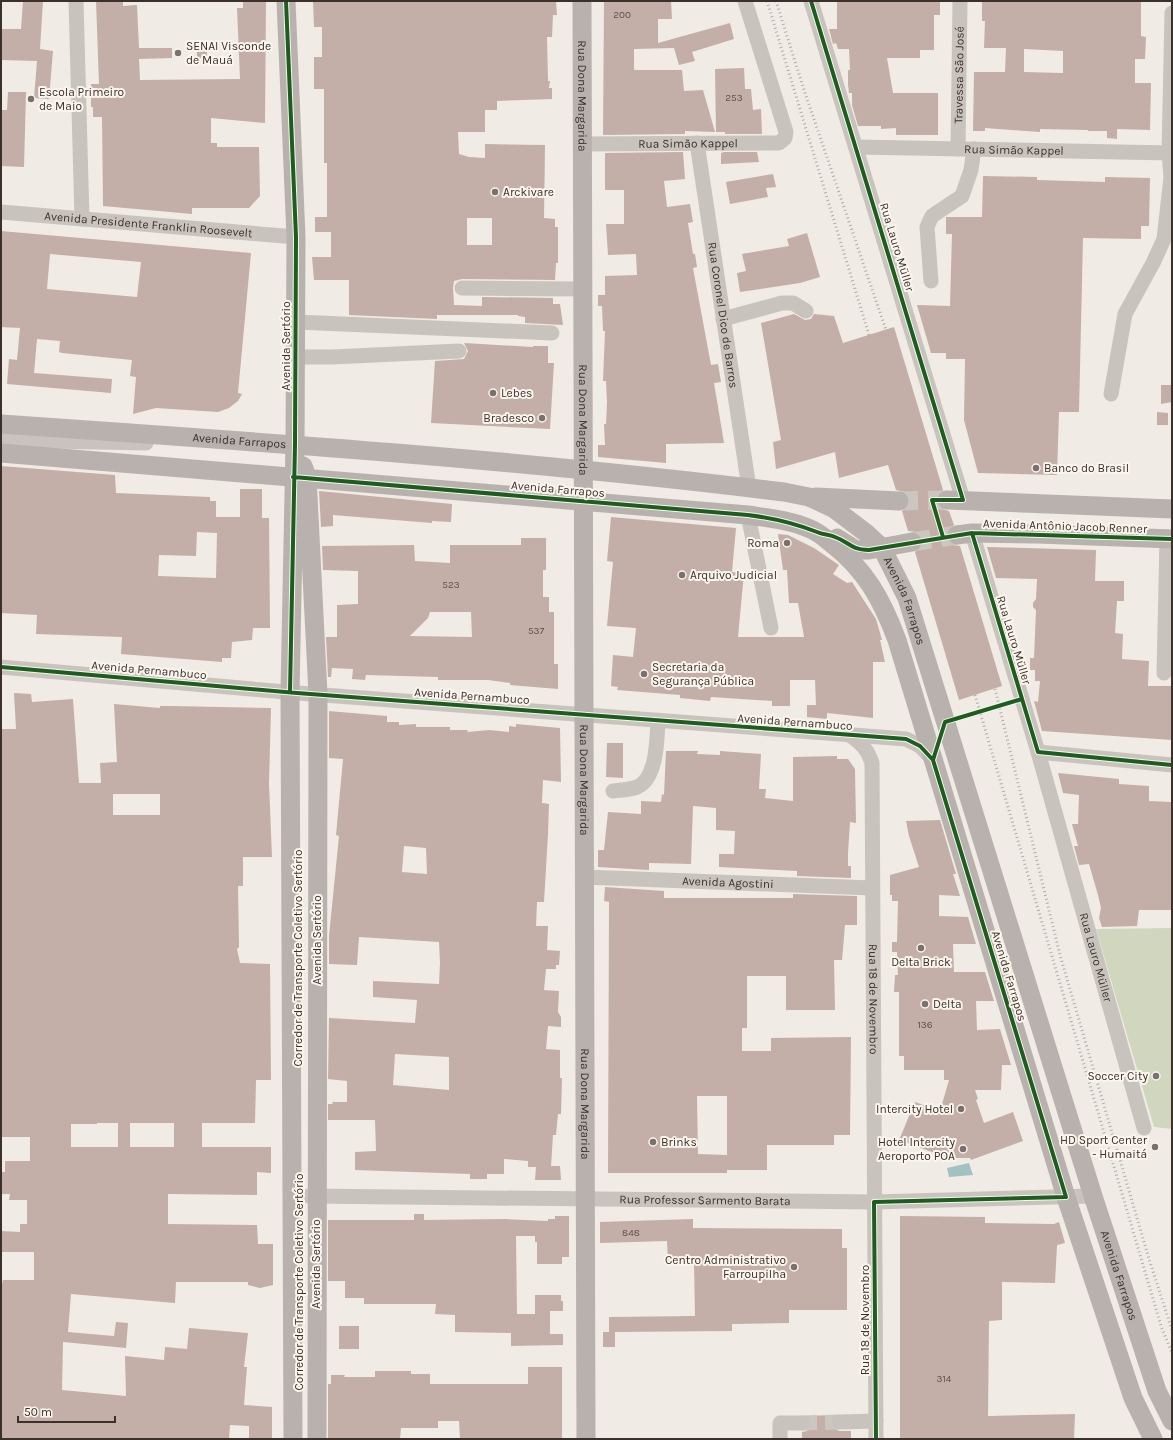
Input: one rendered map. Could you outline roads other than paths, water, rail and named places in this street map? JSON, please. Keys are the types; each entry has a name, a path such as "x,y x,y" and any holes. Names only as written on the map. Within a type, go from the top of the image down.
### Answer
{"main road":[{"name":"Avenida Sertório","path":"286,1 296,237 295,444 300,477 318,694 313,1196 317,1439"},
{"name":"Avenida Sertório","path":"287,32 297,1"},
{"name":"Rua Dona Margarida","path":"582,1 582,501 586,1439"},
{"name":"Avenida Farrapos","path":"1,424 295,444 582,469 749,488 809,497 833,508 848,518 882,548 907,598 1093,1196 1157,1391 1172,1421"},
{"name":"Avenida Farrapos","path":"4,445 134,463 748,514 779,519 807,528 818,533 848,557 875,590 885,609 897,640 1066,1197 1133,1398 1153,1439"},
{"name":"Avenida Sertório","path":"293,1439 294,692 300,477"},
{"path":"809,497 899,501"},
{"name":"Avenida Antônio Jacob Renner","path":"955,500 1172,509"},
{"path":"1037,534 1039,503"},
{"path":"818,533 835,537 856,550 869,550 912,542 906,556 904,570 907,598"},
{"name":"Avenida Antônio Jacob Renner","path":"965,534 1037,534 1169,539"}],"street":[{"path":"76,1 82,219"},
{"name":"Rua Simão Kappel","path":"582,144 779,143 785,138 786,132 745,1"},
{"name":"Rua Lauro Müller","path":"811,1 856,147 955,500"},
{"name":"Travessa São José","path":"958,149 960,1"},
{"path":"1111,394 1125,314 1153,263 1164,239 1171,177 1172,13"},
{"name":"Rua Coronel Dico de Barros","path":"697,143 749,488"},
{"name":"Rua Simão Kappel","path":"856,147 1170,153"},
{"path":"931,281 927,227 932,216 962,196 971,170 974,149"},
{"name":"Avenida Presidente Franklin Roosevelt","path":"1,212 296,237"},
{"path":"462,288 582,289"},
{"path":"723,319 782,303 793,303 806,311"},
{"path":"296,322 552,333"},
{"path":"296,357 332,358 459,351"},
{"path":"4,445 295,444"},
{"path":"748,514 771,628"},
{"name":"Rua Lauro Müller","path":"965,534 1038,752 1144,1128"},
{"path":"1164,673 1169,539"},
{"name":"Avenida Pernambuco","path":"1,667 318,694 851,736 906,739 920,746 933,760"},
{"name":"Corredor de Transporte Coletivo Sertório","path":"294,692 300,1439"},
{"path":"613,791 638,787 646,778 654,764 658,721"},
{"name":"Rua 18 de Novembro","path":"851,736 862,744 868,752 872,762 876,1439"},
{"path":"1038,752 1172,765"},
{"name":"Avenida Agostini","path":"584,877 872,888"},
{"name":"Corredor de Transporte Coletivo Sertório","path":"309,1439 313,1196"},
{"name":"Rua Professor Sarmento Barata","path":"313,1196 874,1202 1093,1196"},
{"path":"839,1422 876,1421"},
{"path":"780,1439 780,1424 802,1423"}],"water":[{"path":"969,1163 973,1175 949,1177 947,1168"}],"tunnel":[{"path":"899,501 947,500"},
{"path":"912,542 957,535"},
{"path":"802,1423 839,1422"}],"railway":[{"path":"767,1 869,335"},
{"path":"776,1 804,90 886,330"},
{"path":"995,689 1060,955 1149,1259 1172,1330"},
{"path":"975,695 1161,1326 1172,1353"}],"place":[{"name":"SENAI Visconde de Mauá","path":"178,53"},
{"name":"Escola Primeiro de Maio","path":"31,99"},
{"name":"Arckivare","path":"495,192"},
{"name":"Lebes","path":"493,393"},
{"name":"Bradesco","path":"542,418"},
{"name":"Banco do Brasil","path":"1036,468"},
{"name":"Roma","path":"787,543"},
{"name":"Arquivo Judicial","path":"682,575"},
{"name":"Secretaria da Segurança Pública","path":"644,674"},
{"name":"Delta Brick","path":"921,948"},
{"name":"Delta","path":"925,1004"},
{"name":"Soccer City","path":"1156,1076"},
{"name":"Intercity Hotel","path":"961,1109"},
{"name":"Brinks","path":"653,1142"},
{"name":"HD Sport Center - Humaitá","path":"1155,1147"},
{"name":"Hotel Intercity Aeroporto POA","path":"963,1149"},
{"name":"Centro Administrativo Farroupilha","path":"794,1267"}]}
